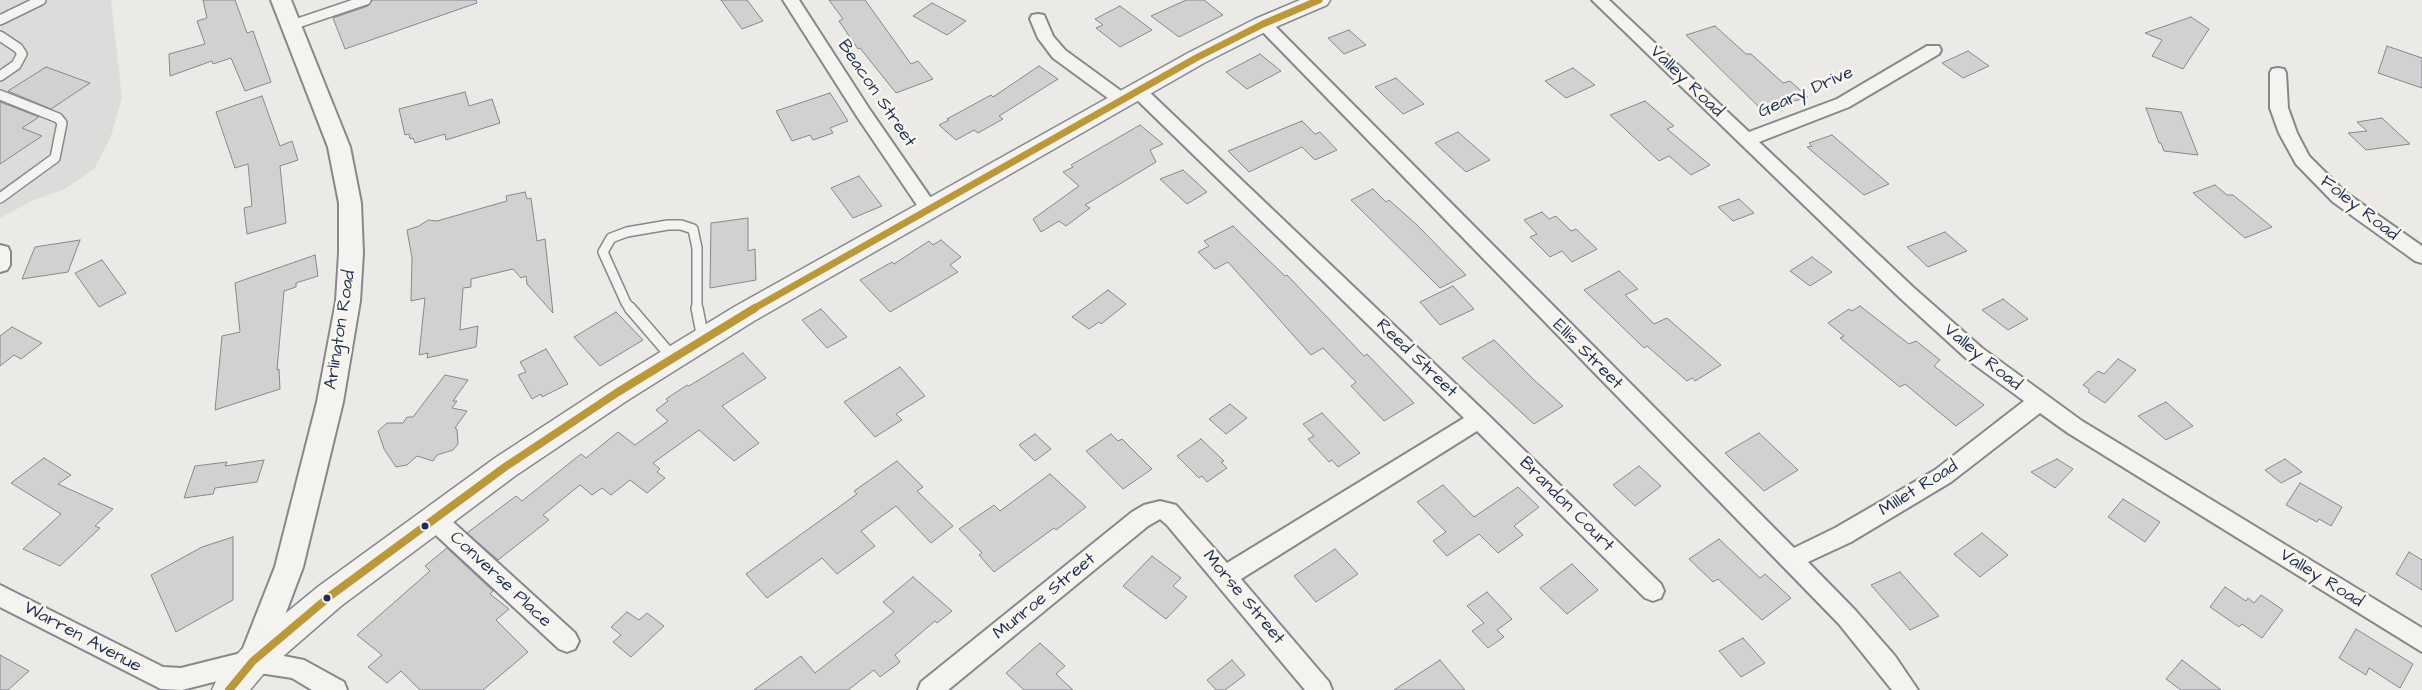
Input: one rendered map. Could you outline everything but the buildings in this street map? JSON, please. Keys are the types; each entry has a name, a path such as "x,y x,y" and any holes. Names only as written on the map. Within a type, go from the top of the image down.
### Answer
{"main road":[{"path":"229,690 253,662 316,608 434,519 551,436 703,339 929,209 1130,95 1307,2"}],"street":[{"name":"Arlington Road","path":"253,662 289,567 332,393 345,323 350,280 351,227 342,158 330,120 281,0"},
{"name":"Beacon Street","path":"791,0 864,114 929,209"},
{"name":"Valley Road","path":"1600,0 1944,328 1975,354 2038,402 2122,456 2422,641"},
{"name":"Reed Street","path":"1038,19 1046,38 1059,54 1130,95 1479,419"},
{"name":"Ellis Street","path":"1263,24 1848,617 1906,690"},
{"name":"Geary Drive","path":"1747,140 1843,103 1933,50"},
{"name":"Foley Road","path":"2278,73 2279,108 2288,133 2302,160 2339,197 2422,256"},
{"name":"Millet Road","path":"1791,560 1843,535 1942,476 1999,434 2038,402"},
{"path":"1225,577 1479,419"},
{"name":"Brandon Court","path":"1479,419 1653,591"},
{"name":"Morse Street","path":"1162,510 1175,518 1320,690"},
{"name":"Munroe Street","path":"930,690 1140,519 1152,512 1162,510"},
{"name":"Converse Place","path":"434,519 567,641"},
{"name":"Warren Avenue","path":"0,595 161,678 181,679 253,662 290,666 321,687"}],"lane":[{"path":"0,20 41,0"},
{"path":"292,25 366,0"},
{"path":"0,36 18,48 22,54 19,61 0,76"},
{"path":"0,95 58,118 62,123 56,158 0,198"},
{"path":"673,359 626,302 603,252 611,238 627,232 668,225 681,225 692,229 697,248 697,313 703,339"}],"shaded area":[{"path":"0,0 111,0 122,98 110,139 94,169 65,189 32,201 0,218"}],"transit line":[{"path":"229,690 253,661 330,596 505,467 618,392 744,314 1196,58 1263,24 1319,0"}]}
